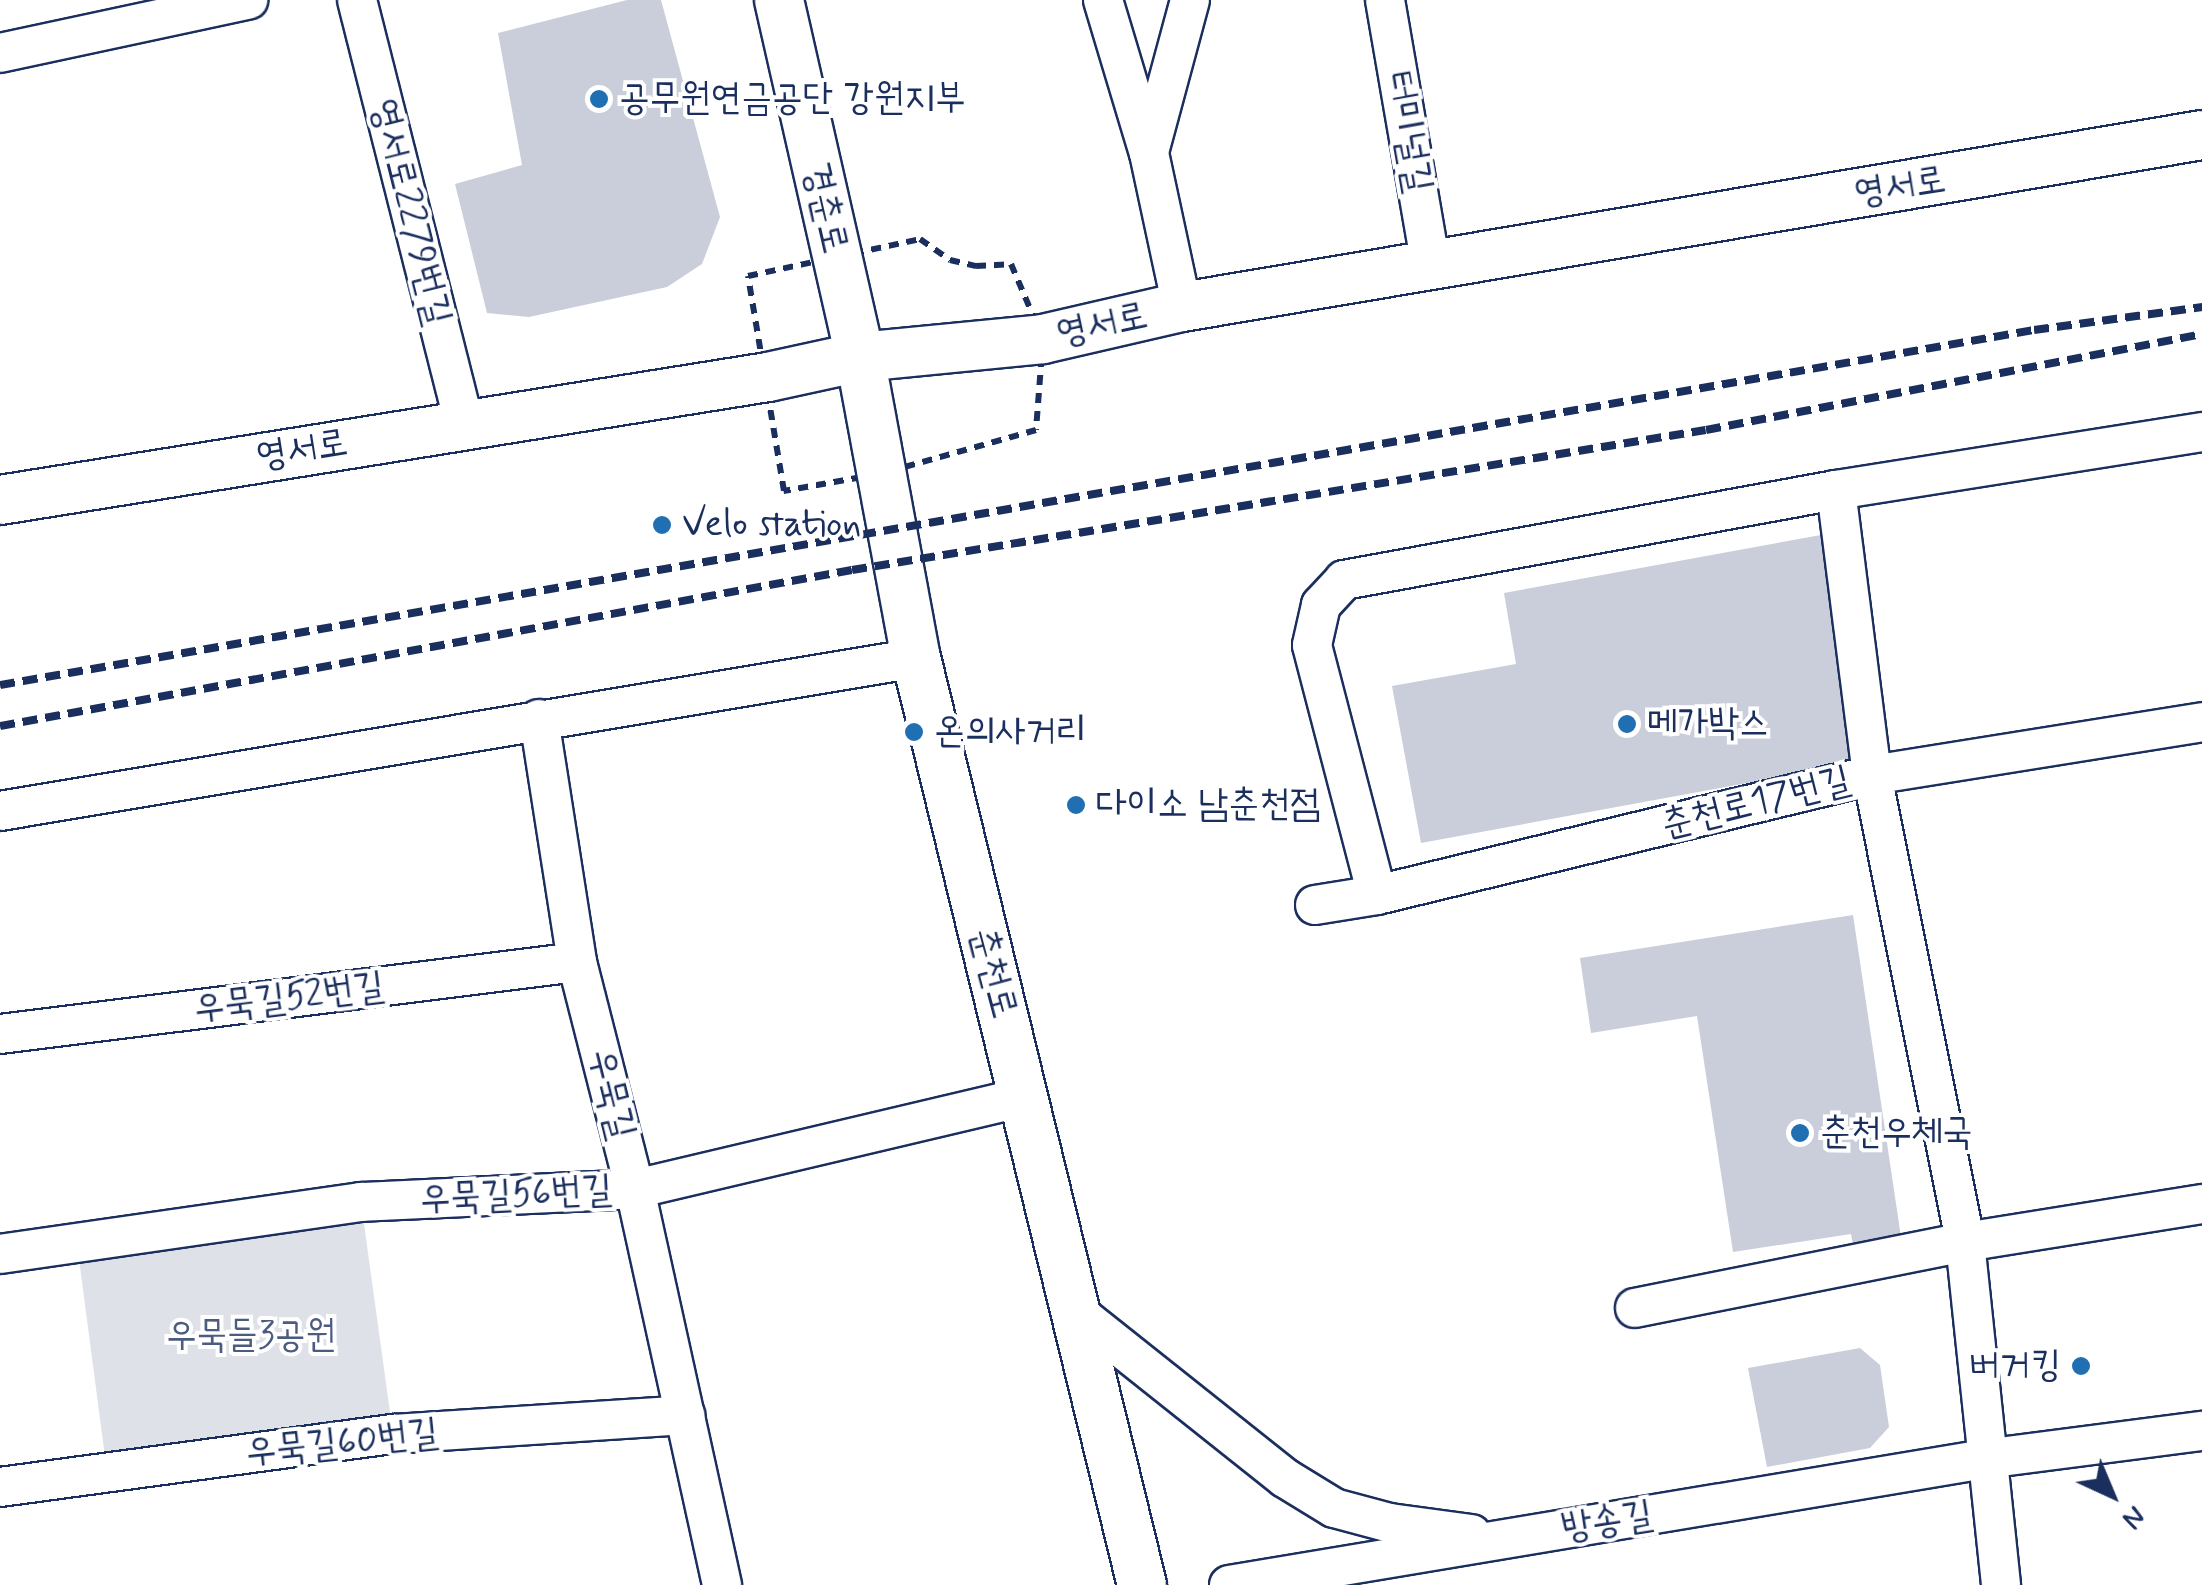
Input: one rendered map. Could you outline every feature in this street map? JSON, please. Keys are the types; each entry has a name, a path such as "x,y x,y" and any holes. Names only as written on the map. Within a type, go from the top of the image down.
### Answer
{"street":[{"path":"0,53 160,9 248,0"},
{"name":"영서로2279번길","path":"357,0 464,423"},
{"name":"경춘로","path":"779,0 860,357"},
{"path":"1104,0 1149,153 1182,308"},
{"path":"1149,153 1190,0"},
{"name":"터미널길","path":"1385,0 1431,265"},
{"name":"영서로","path":"0,500 768,376 860,357 1043,338 1182,308 2202,135"},
{"name":"춘천로","path":"860,357 916,658 1142,1585"},
{"path":"1377,895 1312,645 1321,605 1344,580 1836,490 2202,432"},
{"path":"1836,490 1872,774 1965,1242 2001,1585"},
{"path":"0,811 916,658"},
{"name":"우묵길","path":"539,719 577,962 635,1189 722,1585"},
{"name":"춘천로17번길","path":"1314,905 1377,895 1872,774 2202,722"},
{"name":"우묵길52번길","path":"0,1034 577,962"},
{"name":"우묵길56번길","path":"0,1254 361,1202 635,1189 1025,1097"},
{"path":"1635,1308 1965,1242 2202,1204"},
{"path":"1075,1311 1285,1478 1334,1508 1390,1523 1508,1538"},
{"name":"우묵길60번길","path":"0,1487 393,1434 686,1415"},
{"name":"방송길","path":"1229,1585 1985,1459 2202,1432"},
{"path":"1385,1585 1408,1555"}],"green space":[{"name":"우묵들3공원","path":"361,1202 393,1434 107,1472 77,1244"}],"building":[{"name":"공무원연금공단 강원지부","path":"627,0 661,0 720,217 702,264 667,287 529,317 487,313 455,184 522,165 498,33"},
{"name":"메가박스","path":"1821,535 1862,762 1421,843 1392,686 1516,664 1504,593"},
{"name":"춘천우체국","path":"1853,915 1901,1237 1853,1245 1851,1234 1733,1252 1697,1016 1591,1033 1580,958"},
{"path":"1860,1348 1880,1365 1889,1427 1870,1448 1767,1467 1748,1368"}],"railway":[{"path":"0,685 2034,330 2202,307"},
{"path":"0,726 852,570 1706,430 2202,334"}],"place":[{"name":"공무원연금공단 강원지부","path":"599,99"},
{"name":"Velo station","path":"662,525"},
{"name":"메가박스","path":"1627,724"},
{"name":"온의사거리","path":"914,732"},
{"name":"다이소 남춘천점","path":"1076,805"},
{"name":"춘천우체국","path":"1800,1133"},
{"name":"버거킹","path":"2081,1366"}]}
